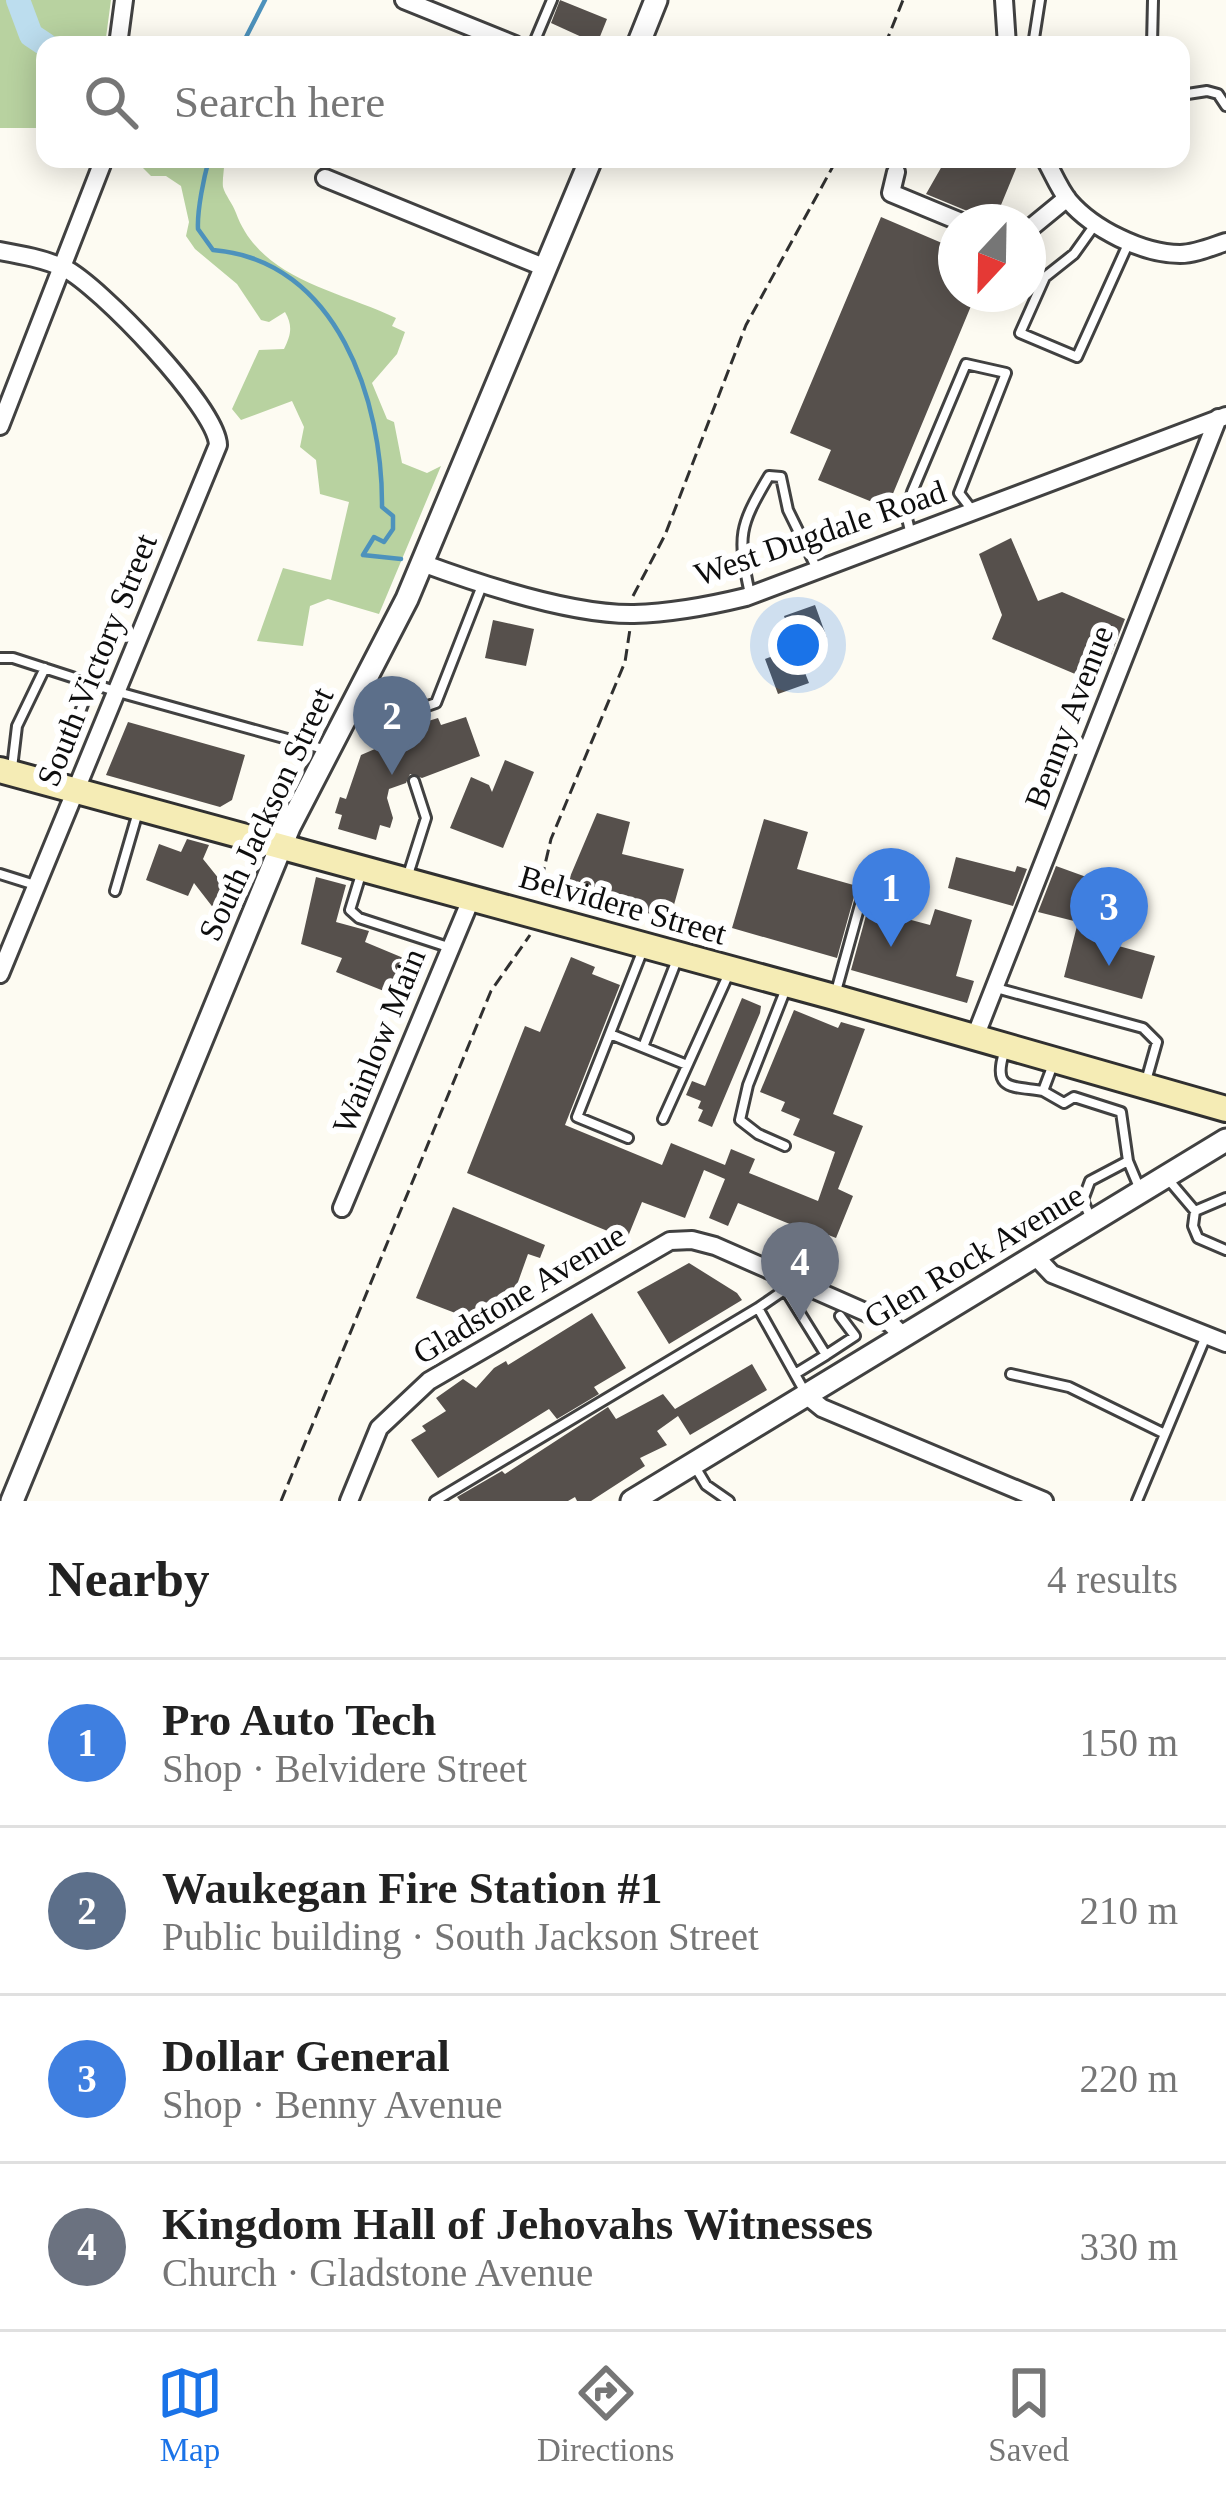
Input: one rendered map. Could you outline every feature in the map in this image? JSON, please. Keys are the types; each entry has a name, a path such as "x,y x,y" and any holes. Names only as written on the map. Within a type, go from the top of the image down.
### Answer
{"main road":[{"name":"Belvidere Street","path":"5,771 1226,1109"}],"street":[{"path":"119,36 124,0"},
{"path":"404,0 492,36"},
{"path":"642,36 656,0"},
{"path":"1004,0 1006,36"},
{"path":"0,426 101,168"},
{"name":"South Jackson Street","path":"12,1501 281,845 396,622 587,168"},
{"path":"1050,168 1067,198 1096,223 1129,241 1154,251 1183,254 1226,242"},
{"path":"896,172 891,193 938,212"},
{"path":"325,178 546,268"},
{"path":"1046,215 1067,198"},
{"path":"0,250 64,268"},
{"name":"South Victory Street","path":"0,974 218,445 205,411 176,376 92,286 64,268"},
{"name":"West Dugdale Road","path":"422,563 559,602 631,614 696,609 750,595 1222,417"},
{"name":"Benny Avenue","path":"975,1037 1222,417"},
{"name":"Wainlow Main","path":"342,1208 472,897"},
{"name":"Glen Rock Avenue","path":"638,1499 1226,1140"},
{"name":"Gladstone Avenue","path":"349,1501 379,1428 429,1381 670,1241 692,1240 791,1286 890,1323 904,1337"},
{"path":"1036,1257 1052,1274 1226,1343"},
{"path":"806,1395 822,1408 1044,1501"}],"lane":[{"path":"537,36 551,0"},
{"path":"1034,36 1040,0"},
{"path":"1152,36 1153,0"},
{"path":"1190,94 1222,91 1226,106"},
{"path":"1096,223 1074,254 1046,277 1020,333 1077,357 1129,241"},
{"path":"911,536 906,514 912,491 966,364 1006,373 959,493 973,512"},
{"path":"750,595 743,520 770,476 781,477 788,510 818,570"},
{"path":"378,723 436,704 483,582"},
{"path":"0,658 328,750"},
{"path":"5,771 17,726 45,668"},
{"path":"63,757 92,682"},
{"path":"351,705 401,739"},
{"path":"406,880 426,818 414,781"},
{"path":"116,891 140,806"},
{"path":"364,867 350,910 359,918 450,947"},
{"path":"0,874 37,885"},
{"path":"834,997 868,876 916,890"},
{"path":"628,1138 578,1117 645,946"},
{"path":"643,1046 679,955"},
{"path":"663,1119 731,969"},
{"path":"785,1146 740,1120 748,1085 787,985"},
{"path":"995,987 1143,1028 1157,1042 1121,1112 1128,1161 1141,1192"},
{"path":"610,1034 687,1065"},
{"path":"1006,1046 999,1070 1010,1087 1042,1091 1064,1103 1074,1097 1121,1112"},
{"path":"1042,1091 1054,1060"},
{"path":"1086,1100 1096,1072"},
{"path":"1092,1223 1083,1200 1090,1181 1128,1161"},
{"path":"1166,1177 1195,1211 1193,1226 1198,1238 1226,1250"},
{"path":"1195,1211 1226,1198"},
{"path":"435,1501 791,1286 826,1355"},
{"path":"758,1308 806,1395"},
{"path":"795,1374 856,1336 840,1316"},
{"path":"1137,1501 1206,1335"},
{"path":"1011,1374 1069,1387 1165,1434"},
{"path":"693,1464 706,1485 729,1501"}],"path":[{"path":"889,36 904,0"},
{"path":"632,605 638,582 677,506 746,325 832,168"},
{"path":"544,895 546,856 625,662 630,622"},
{"path":"281,1501 491,991 531,931"}],"green space":[{"path":"0,0 111,0 106,36 36,36 36,128 0,128"},
{"path":"143,168 224,168 224,190 247,235 263,253 303,280 396,318 392,326 405,332 397,354 372,383 387,419 394,422 402,463 427,473 441,466 379,614 328,599 310,606 303,646 257,641 283,568 331,580 349,502 320,494 316,460 300,447 304,427 292,401 241,420 232,409 259,350 284,349 288,317 285,312 269,322 261,320 237,284 186,236 189,222 181,186 166,176 151,176"}],"building":[{"path":"560,0 607,19 600,36 579,36 551,23"},
{"path":"941,168 1016,168 1001,204 950,204 926,194"},
{"path":"881,217 938,241 938,312 969,312 887,508 818,480 831,450 790,433"},
{"path":"1011,538 1038,601 1062,592 1125,619 1094,682 992,639 1002,615 979,554"},
{"path":"815,605 827,638 819,641 823,652 800,660 809,683 778,694 765,659 786,651 780,636 790,633 784,616"},
{"path":"493,620 534,629 526,666 485,658"},
{"path":"466,717 480,756 422,778 410,774 406,783 389,789 393,818 390,828 380,825 376,840 338,829 342,815 335,813 340,797 346,799 361,755 391,742 406,746 409,736 428,730 425,722 438,718 441,725"},
{"path":"128,722 245,755 232,800 220,807 106,775"},
{"path":"505,760 534,772 503,848 450,828 471,777 489,785 492,792"},
{"path":"597,813 630,822 622,854 684,869 670,919 564,891"},
{"path":"764,819 808,832 797,869 857,886 837,958 732,928"},
{"path":"187,839 209,845 203,859 236,900 218,914 194,883 188,896 146,880 159,844 181,852"},
{"path":"956,857 1015,872 1017,866 1027,869 1013,906 948,888"},
{"path":"1056,866 1114,887 1093,939 1155,956 1142,999 1064,977 1078,922 1038,912"},
{"path":"316,877 346,885 336,922 369,931 365,942 413,962 399,997 336,972 342,958 301,944"},
{"path":"873,890 905,898 900,917 930,925 935,909 972,920 956,976 974,981 967,1003 851,970"},
{"path":"571,957 595,967 592,974 620,985 565,1125 662,1165 671,1143 725,1165 731,1149 755,1159 749,1173 818,1201 835,1152 793,1135 800,1119 781,1111 785,1102 760,1092 794,1010 838,1028 841,1022 865,1029 833,1114 863,1126 838,1189 853,1196 836,1238 738,1203 728,1226 709,1218 725,1179 704,1170 685,1218 642,1202 627,1239 467,1173 525,1026 540,1032"},
{"path":"742,998 761,1006 760,1013 712,1127 698,1121 701,1101 686,1095 692,1081 705,1086"},
{"path":"453,1207 545,1245 540,1258 528,1254 508,1310 484,1324 416,1298"},
{"path":"689,1263 742,1300 669,1344 637,1292"},
{"path":"592,1313 626,1368 594,1387 599,1394 557,1419 549,1409 438,1478 411,1440 426,1431 422,1426 446,1411 436,1398 463,1379 476,1388 494,1368 506,1361 508,1365"},
{"path":"752,1364 767,1390 690,1435 678,1416 657,1431 667,1445 640,1458 645,1466 591,1501 575,1497 568,1501 460,1501 457,1497 502,1471 505,1474 608,1407 616,1419 663,1394 675,1409"}],"waterway":[{"path":"18,0 36,38"},
{"path":"247,36 265,0"},
{"path":"207,168 198,229 213,250 256,260 292,280 322,308 345,343 374,424 382,507 393,516 393,529 384,542 374,537 363,555 401,559"}],"place":[{"name":"Waukegan Fire Station #1","path":"392,775"},
{"name":"Pro Auto Tech","path":"891,947"},
{"name":"Dollar General","path":"1109,966"},
{"name":"Kingdom Hall of Jehovahs Witnesses","path":"800,1321"}]}
